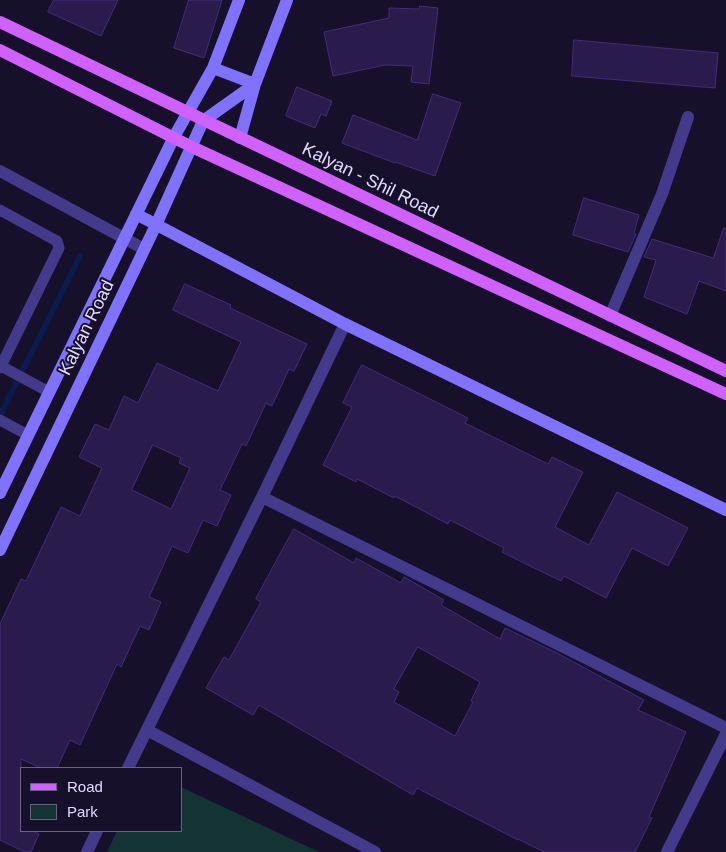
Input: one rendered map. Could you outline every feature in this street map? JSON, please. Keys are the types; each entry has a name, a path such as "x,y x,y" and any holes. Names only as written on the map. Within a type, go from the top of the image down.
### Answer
{"main road":[{"name":"Kalyan - Shil Road","path":"0,22 726,371"},
{"path":"0,50 192,147 726,394"}],"street":[{"name":"Kalyan Road","path":"0,493 186,112 212,68 239,0"},
{"path":"240,138 255,84 287,0"},
{"path":"212,68 255,84"},
{"path":"203,121 255,84"},
{"path":"610,316 662,194 688,117"},
{"name":"Kalyan Road","path":"0,550 156,225 203,121"},
{"path":"0,171 144,249"},
{"path":"136,214 345,324 726,510"},
{"path":"128,767 345,324"},
{"path":"262,497 726,728"},
{"path":"147,730 375,852"},
{"path":"667,852 726,734"},
{"path":"87,852 97,832"}],"lane":[{"path":"0,210 57,241 59,248 0,367 49,392"},
{"path":"2,421 28,435"}],"green space":[{"path":"182,787 319,852 107,852 117,832 182,832"}],"building":[{"path":"54,0 118,0 101,36 48,12"},
{"path":"189,0 222,0 204,58 174,48"},
{"path":"420,6 438,8 429,84 411,82 413,66 385,65 333,76 324,32 389,18 389,8 419,9"},
{"path":"574,40 718,53 715,88 572,76"},
{"path":"297,87 332,101 326,116 321,114 315,128 286,116"},
{"path":"433,94 461,103 435,176 342,143 353,115 417,140"},
{"path":"584,198 639,215 634,233 636,234 628,252 573,235"},
{"path":"724,228 726,228 726,291 699,281 687,314 644,297 656,260 644,257 652,239 713,258"},
{"path":"185,284 231,305 230,308 307,344 294,371 289,369 272,406 266,403 246,446 242,444 220,490 231,495 217,526 203,520 188,553 172,546 149,597 161,602 149,630 140,626 121,667 117,664 80,745 70,740 57,767 39,767 21,759 20,832 35,832 39,834 31,852 25,852 0,840 0,624 21,579 26,581 61,507 80,516 102,468 79,457 95,424 109,430 124,396 138,403 157,363 218,391 241,342 173,310","holes":["153,445 181,458 179,463 190,468 171,509 132,490"]},
{"path":"362,365 468,418 465,423 548,464 552,457 583,472 555,527 589,545 617,492 688,528 668,566 632,548 606,598 564,576 561,581 502,552 504,548 450,520 448,524 395,496 394,498 357,479 356,482 323,465 352,407 343,403"},
{"path":"294,529 354,563 356,558 401,583 404,577 444,600 441,605 500,639 505,628 557,653 644,700 638,710 686,732 649,817 652,818 635,852 544,852 417,788 413,795 259,705 253,715 206,688 224,657 229,660 261,602 256,599","holes":["418,647 480,682 471,701 473,702 455,736 394,702 399,692 394,689"]}],"waterway":[{"path":"0,415 80,256"}]}
